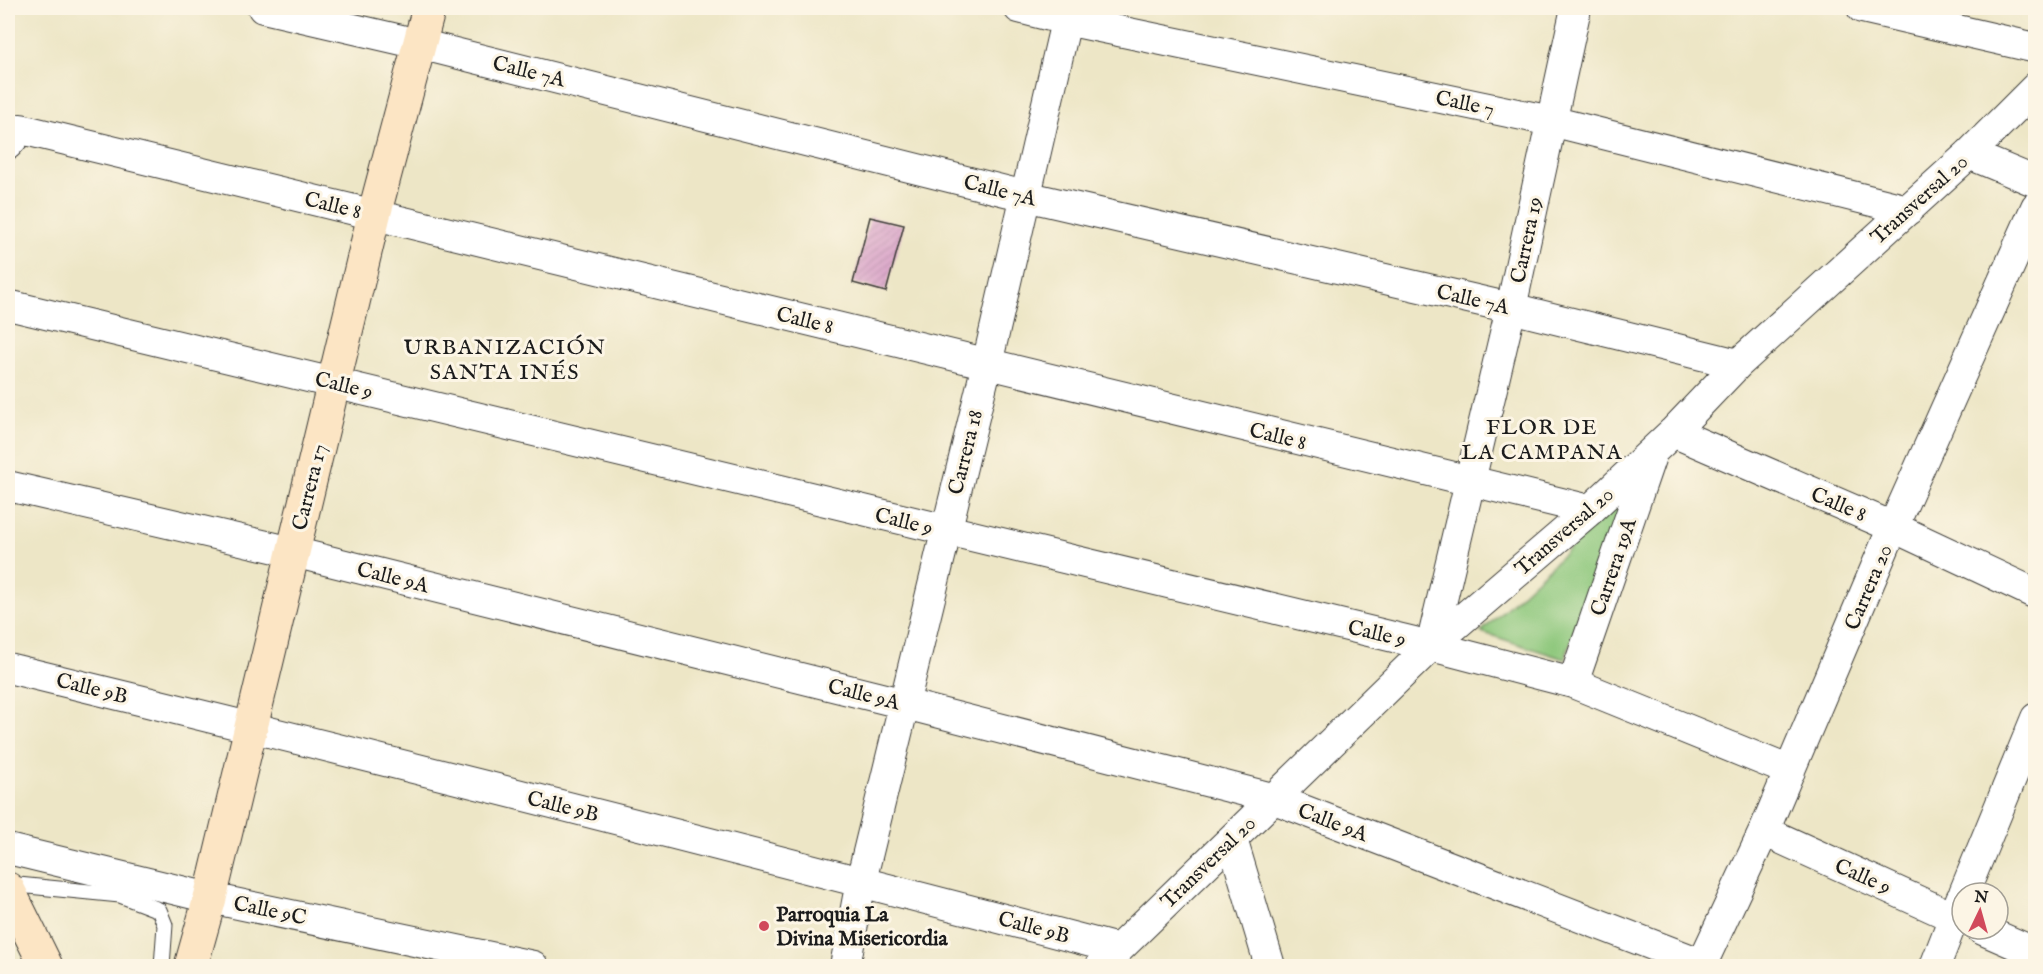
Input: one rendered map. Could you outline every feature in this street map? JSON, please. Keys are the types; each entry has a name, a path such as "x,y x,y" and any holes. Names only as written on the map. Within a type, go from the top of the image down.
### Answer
{"street":[{"name":"Calle 7A","path":"263,8 419,44 1025,196 1512,308 1738,364"},
{"name":"Carrera 17","path":"191,966 210,898 374,215 429,8"},
{"name":"Calle 7","path":"1019,8 1068,14 1551,121 1908,210"},
{"name":"Carrera 19","path":"1431,646 1512,308 1576,8"},
{"path":"1862,8 2036,48"},
{"name":"Carrera 18","path":"845,966 861,881 987,364 1068,14"},
{"name":"Transversal 20","path":"1109,958 1431,646 1590,510 1663,441 1738,364 1969,154 2036,87"},
{"name":"Calle 8","path":"14,136 374,215 1470,483 1590,510"},
{"path":"1969,154 2036,182"},
{"name":"Carrera 20","path":"1702,965 1764,831 1893,527 2036,207"},
{"name":"Calle 9","path":"8,305 1431,646 1573,683 1790,771"},
{"name":"Calle 8","path":"1663,441 1893,527 2036,594"},
{"name":"Carrera 19A","path":"1573,683 1663,441"},
{"name":"Calle 9A","path":"8,486 293,552 1272,798 1702,965"},
{"name":"Calle 9B","path":"8,668 250,726 861,881 1109,958"},
{"path":"1970,881 2036,718"},
{"name":"Calle 9","path":"1764,831 1950,903"},
{"path":"1232,839 1270,966"},
{"name":"Calle 9C","path":"8,849 210,898 533,966"},
{"path":"8,889 46,966"},
{"path":"1935,966 1950,931"},
{"path":"2010,941 2036,952"}],"lane":[{"path":"8,884 120,895 159,910 165,925 162,966"}],"green space":[{"path":"1637,485 1564,659 1481,632"}],"building":[{"path":"870,217 904,225 886,292 853,283"}],"place":[{"name":"Parroquia La Divina Misericordia","path":"764,926"}],"district":[{"name":"URBANIZACIÓN SANTA INÉS","path":"505,358"},
{"name":"FLOR DE LA CAMPANA","path":"1542,438"}]}
